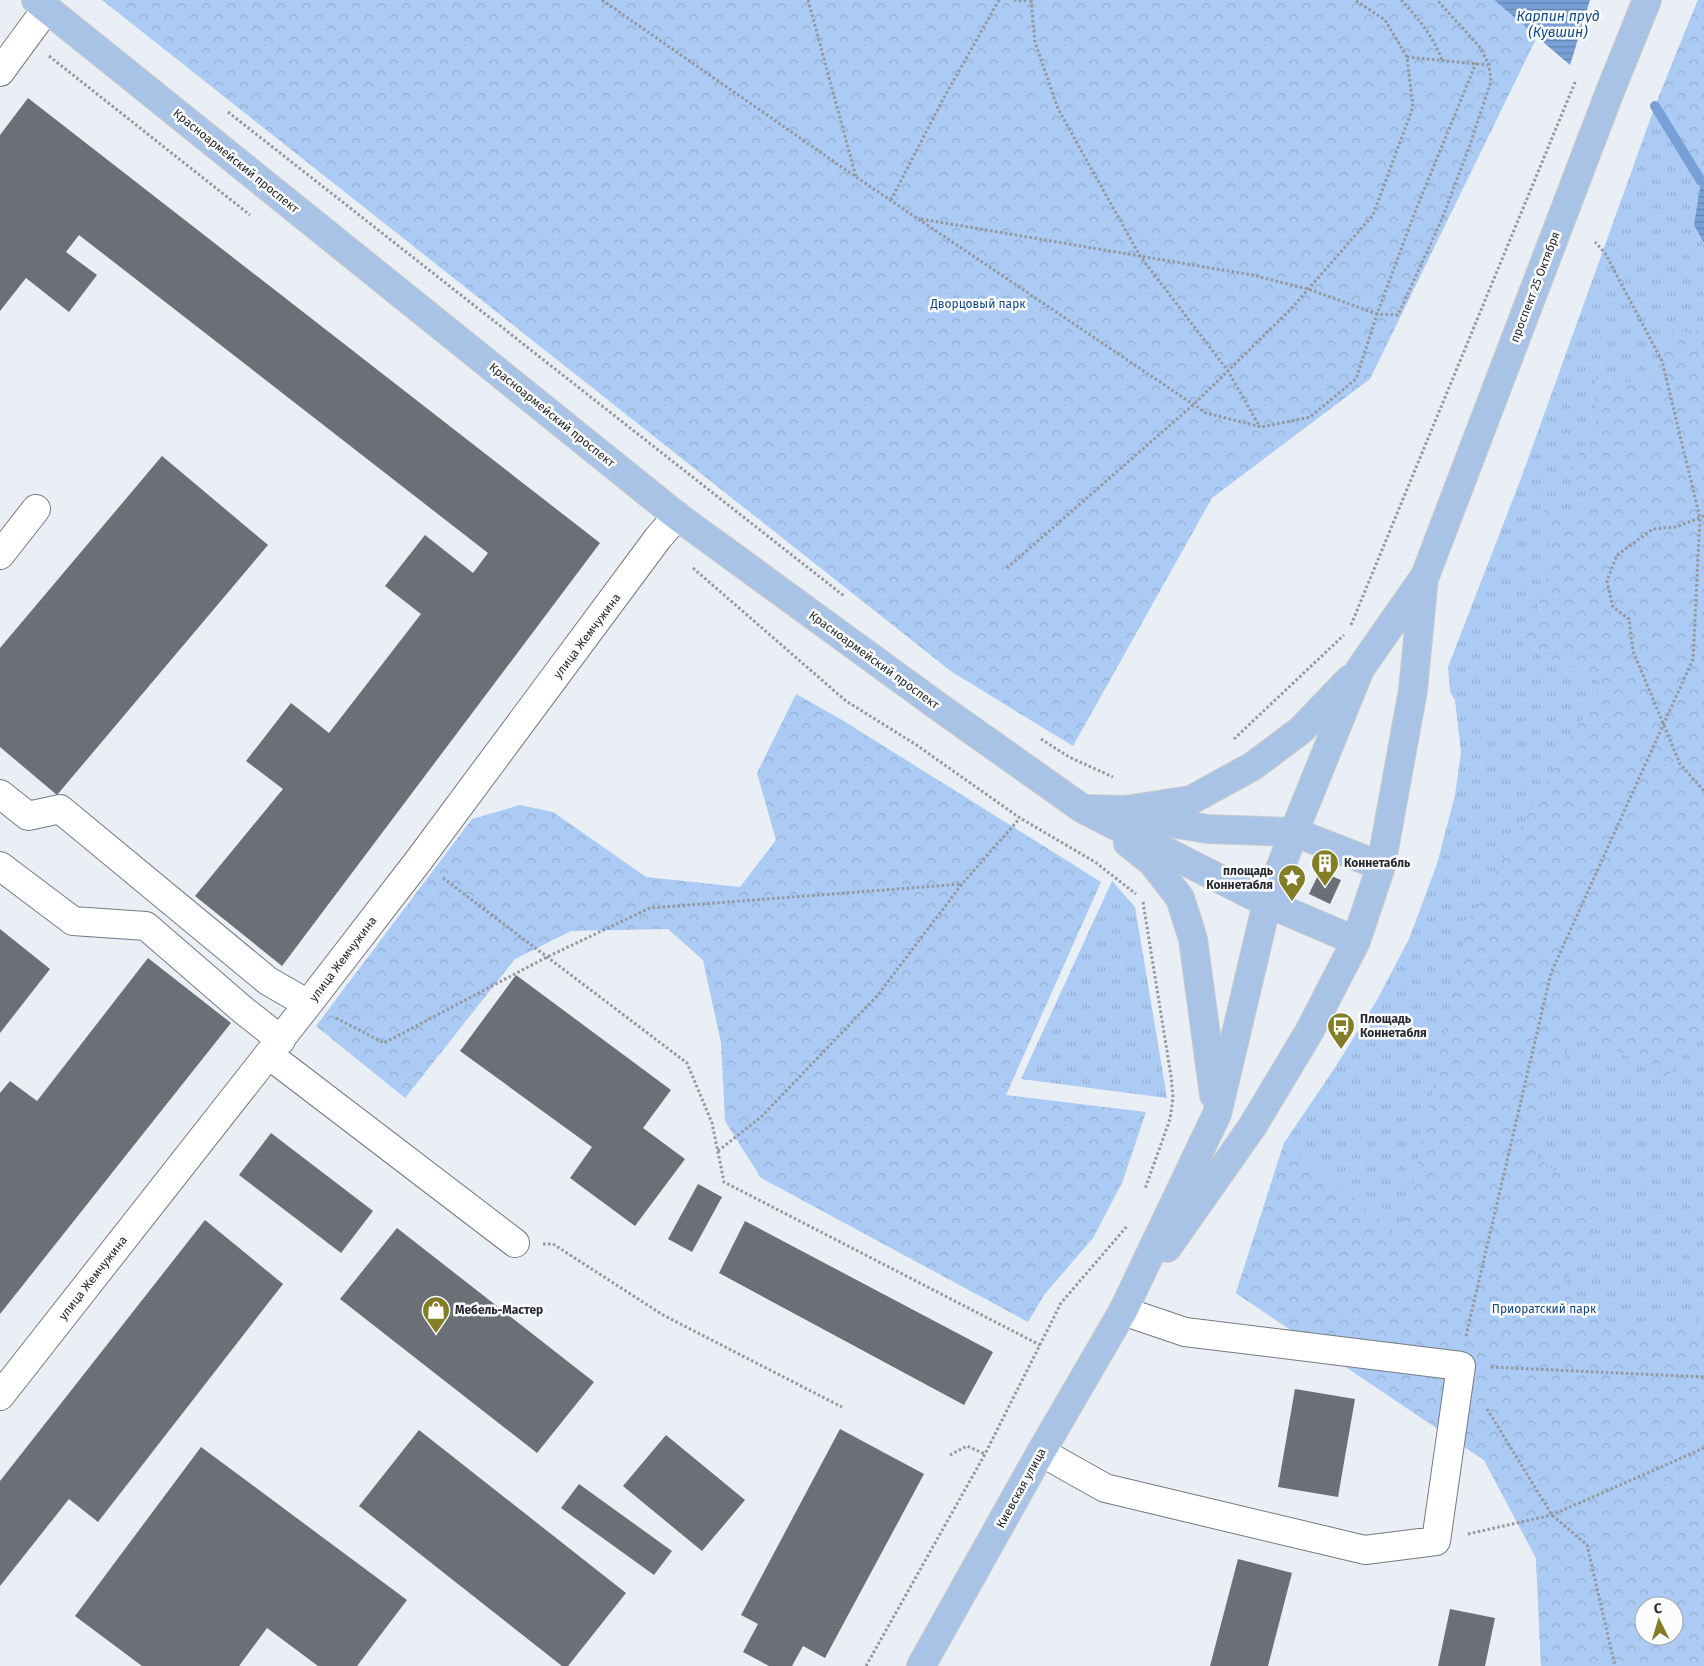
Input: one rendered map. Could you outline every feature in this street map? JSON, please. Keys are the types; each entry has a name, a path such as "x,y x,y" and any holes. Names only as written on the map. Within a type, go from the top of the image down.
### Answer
{"main road":[{"name":"проспект 25 Октября","path":"1425,576 1609,94 1647,0"},
{"name":"Красноармейский проспект","path":"42,4 677,516 939,707 1083,809 1268,903 1356,941"},
{"path":"1083,809 1124,810 1191,800 1253,766 1301,730 1360,669 1425,576"},
{"path":"1123,1311 1252,1127 1309,1032 1356,941 1381,866 1413,690 1425,576"},
{"path":"1123,1311 1216,1114 1268,903 1294,832 1360,669"},
{"name":"Красноармейский проспект","path":"1083,809 1208,829 1294,832 1381,866"},
{"path":"1083,809 1152,862 1180,898 1194,938 1216,1114"},
{"name":"Киевская улица","path":"921,1666 1041,1452 1123,1311"}],"street":[{"path":"0,72 42,4"},
{"path":"0,555 36,509"},
{"name":"улица Жемчужина","path":"0,1396 275,1047 419,860 658,538 677,516"},
{"path":"0,794 28,816 60,809 268,981 308,1004"},
{"path":"0,866 73,921 146,926 243,1010 275,1047 515,1243"},
{"path":"1041,1452 1105,1488 1365,1550 1436,1541 1460,1366 1185,1332 1123,1311"}],"path":[{"path":"602,0 856,177 1193,405 1206,413 1260,427 1310,417 1356,379 1377,314 1415,212 1476,63"},
{"path":"808,0 856,177"},
{"path":"891,200 942,102 999,0"},
{"path":"1014,0 1024,2 1026,0"},
{"path":"1031,0 1035,42 1058,109 1140,256 1228,371 1260,427"},
{"path":"1007,568 1193,405 1290,310 1373,215 1413,107 1407,57 1385,20 1355,0"},
{"path":"1401,0 1417,17 1435,42 1442,60"},
{"path":"918,218 1252,275 1308,289 1377,314 1398,315 1442,220 1470,146 1491,81 1489,65 1479,46 1438,0"},
{"path":"1407,57 1489,65"},
{"path":"1228,744 1349,630 1576,80"},
{"path":"227,111 847,599"},
{"path":"1595,242 1605,253 1662,362 1702,517 1694,659 1552,973 1460,1366 1704,1377"},
{"path":"1702,517 1676,527 1653,529 1617,555 1607,581 1614,607 1629,619 1633,651 1680,764 1704,791"},
{"path":"1037,736 1070,757 1122,781"},
{"path":"718,1151 761,1117 877,996 962,884 1020,818"},
{"path":"419,860 687,1063 712,1123 724,1182 1040,1345"},
{"path":"1095,862 1143,900 1171,1076 1173,1098 1170,1119 1144,1191"},
{"path":"308,1004 384,1043 547,957 650,908 962,884"},
{"path":"866,1666 984,1454 1061,1303 1134,1218"},
{"path":"515,1243 553,1244 663,1315 842,1407"},
{"path":"1486,1407 1552,1515 1586,1545 1615,1666"},
{"path":"950,1455 967,1446 984,1454"},
{"path":"1436,1541 1552,1515 1704,1448"}],"green space":[{"name":"Дворцовый парк","path":"102,0 1494,0 1537,37 1370,379 1212,498 1073,746 952,672"},
{"name":"Приоратский парк","path":"1698,0 1704,0 1704,1666 1541,1666 1536,1558 1484,1460 1236,1293 1284,1143 1336,1066 1377,1000 1409,939 1437,864 1455,795 1461,752 1455,700 1450,692 1448,667 1523,473 1655,106"},
{"path":"1698,0 1704,0 1704,182 1701,181 1655,106"},
{"name":"Приоратский парк","path":"1704,331 1704,1022 1667,1077 1577,1030 1550,1089 1537,1158 1608,1206 1561,1290 1603,1324 1690,1329 1704,1313 1704,1666 1541,1666 1536,1558 1484,1460 1236,1293 1284,1143 1402,1238 1467,923 1602,683 1522,644 1540,601 1548,567 1548,538 1540,489 1571,522 1594,493 1566,476 1596,425 1596,374 1650,387 1672,332"},
{"path":"796,694 842,720 1101,882 1006,1095 1146,1112 1122,1183 1093,1238 1044,1295 1028,1322 761,1178 725,1121 721,1043 703,960 668,929 571,931 515,959 405,1098 316,1026 472,819 520,805 553,812 646,877 740,887 776,840 757,773"},
{"path":"1112,881 1135,907 1167,1098 1021,1079"}],"water":[{"name":"Карпин пруд (Кувшин)","path":"1494,0 1590,0 1570,65"},
{"path":"1701,181 1704,182 1704,243 1694,225"}],"building":[{"path":"28,98 600,543 282,966 195,896 283,789 246,761 291,703 329,733 421,614 385,586 425,535 473,573 488,553 79,235 66,252 97,275 69,312 26,278 0,311 0,135"},
{"path":"162,456 268,545 57,795 0,747 0,648"},
{"name":"Коннетабль","path":"1320,871 1341,880 1330,904 1309,894"},
{"path":"0,929 50,969 0,1033"},
{"path":"148,958 231,1023 0,1314 0,1093 10,1081 37,1101"},
{"path":"516,975 671,1090 643,1128 685,1159 635,1226 570,1178 592,1147 460,1051"},
{"path":"271,1133 373,1211 341,1253 239,1175"},
{"path":"698,1184 722,1197 692,1252 668,1239"},
{"path":"205,1220 283,1284 98,1522 69,1499 0,1586 0,1481"},
{"path":"745,1221 993,1352 964,1405 719,1273"},
{"path":"397,1228 594,1382 537,1453 340,1299"},
{"path":"1295,1389 1355,1399 1338,1497 1278,1487"},
{"path":"840,1429 924,1474 825,1658 803,1646 792,1666 769,1666 743,1652 758,1624 741,1615"},
{"path":"419,1430 626,1593 568,1666 562,1666 359,1506"},
{"path":"666,1435 745,1500 702,1551 623,1486"},
{"path":"201,1447 407,1600 357,1666 318,1666 267,1628 239,1666 142,1666 75,1616"},
{"path":"579,1484 672,1551 654,1575 561,1508"},
{"path":"1238,1559 1292,1573 1268,1666 1210,1666"},
{"path":"1450,1609 1495,1618 1485,1666 1438,1666"}],"waterway":[{"path":"1655,106 1701,181"}],"place":[{"name":"Коннетабль","path":"1325,887"},
{"name":"площадь Коннетабля","path":"1292,902"},
{"name":"Площадь Коннетабля","path":"1341,1050"},
{"name":"Мебель-Мастер","path":"436,1334"}]}
